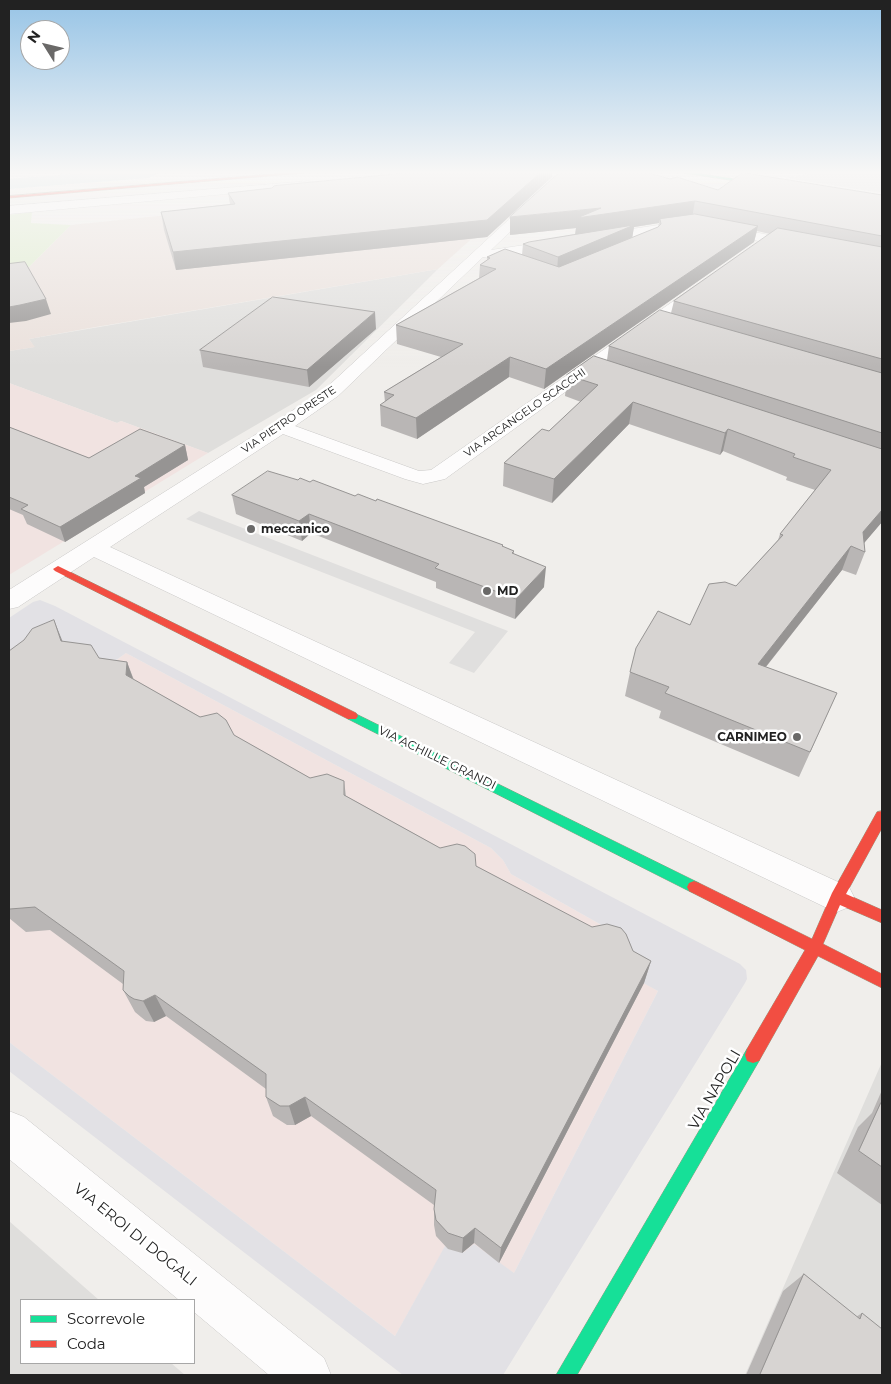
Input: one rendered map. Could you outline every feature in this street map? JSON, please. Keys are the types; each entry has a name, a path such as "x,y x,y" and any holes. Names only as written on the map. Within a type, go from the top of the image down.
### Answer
{"main road":[{"name":"VIA ACHILLE GRANDI","path":"58,569 882,981"},
{"name":"VIA NAPOLI","path":"566,1375 815,947 837,897 882,816"},
{"path":"837,897 882,917"}],"street":[{"name":"VIA PIETRO ORESTE","path":"9,600 281,427 332,392 487,254 502,238"},
{"path":"487,254 597,238"},
{"path":"630,248 651,238"},
{"path":"764,238 818,248"},
{"path":"756,250 771,239"},
{"path":"487,254 521,265"},
{"name":"VIA ARCANGELO SCACCHI","path":"281,427 424,478 438,475 716,278"},
{"path":"652,322 672,328"},
{"path":"589,368 608,374"},
{"path":"92,547 837,897"},
{"name":"VIA EROI DI DOGALI","path":"9,1132 307,1375"}],"shaded area":[{"path":"58,238 473,238 438,269 29,339 35,347 9,351 9,269 29,267"},
{"path":"438,269 316,390 208,453 121,421 117,423 9,383 9,351 34,347 29,339"},
{"path":"9,383 117,423 121,421 208,453 9,575"},
{"path":"199,511 508,631 474,673 449,663 475,632 186,519"},
{"path":"40,600 55,606 721,954 740,964 746,970 747,979 745,983 503,1375 403,1375 9,1071 9,1042 395,1336 445,1246 464,1252 474,1244 514,1273 658,991 621,971 621,936 511,874 503,860 491,848 126,653 101,671 9,674 9,618 33,602"},
{"path":"126,653 491,848 503,860 511,874 621,936 644,983 658,991 514,1273 499,1263 445,1247 395,1336 9,1042 9,674 102,671"},
{"path":"882,1062 882,1375 745,1375"},
{"path":"9,1221 98,1299 20,1299 20,1364 172,1364 185,1375 9,1375"}],"green space":[{"path":"9,238 58,238 29,267 9,269"}],"building":[{"path":"169,238 314,238 173,252"},
{"path":"556,238 604,238 558,257 523,244"},
{"path":"632,238 741,238 546,369 510,357 416,418 380,405 394,395 384,392 463,344 396,325 496,269 480,265 490,258 487,257 505,249 559,267"},
{"path":"764,238 830,238 882,247 882,359 674,301"},
{"path":"25,262 46,299 9,307 9,264"},
{"path":"273,297 375,312 307,370 200,350"},
{"path":"660,310 882,373 882,433 609,346"},
{"path":"594,356 882,449 882,510 863,532 865,552 851,546 758,664 837,693 810,752 665,693 669,687 630,672 636,648 658,611 690,625 709,584 725,582 736,586 783,535 780,534 831,470 793,457 795,454 728,429 725,433 633,402 554,479 504,463 542,429 549,431 598,385 567,375"},
{"path":"9,427 89,458 140,429 185,445 135,476 141,478 60,527 21,509 28,505 9,497"},
{"path":"268,471 298,480 300,478 310,482 313,480 355,496 358,494 376,501 377,499 503,545 514,551 512,553 546,567 516,599 435,568 439,564 309,514 299,521 232,495"},
{"path":"54,620 61,641 91,645 99,658 127,662 126,675 200,717 217,713 226,720 234,735 310,778 327,774 344,781 344,795 440,848 457,844 465,846 475,854 476,866 592,927 607,924 621,928 626,934 633,951 651,961 501,1248 475,1228 463,1238 448,1233 436,1220 434,1209 436,1190 305,1097 289,1106 280,1106 266,1097 266,1074 155,995 143,1001 129,996 123,990 124,971 35,907 9,908 9,651 24,640 32,629"},
{"path":"882,1104 882,1167 859,1151"},
{"path":"804,1274 860,1319 862,1313 882,1329 882,1375 760,1375"}],"traffic: fast":[{"path":"352,716 694,887"},
{"path":"566,1375 753,1055"}],"traffic: jam":[{"path":"58,569 352,716"},
{"path":"753,1055 815,947 837,897 882,816"},
{"path":"694,887 882,981"},
{"path":"837,897 882,917"}],"place":[{"name":"meccanico","path":"251,529"},
{"name":"MD","path":"487,591"},
{"name":"CARNIMEO","path":"797,737"}]}
